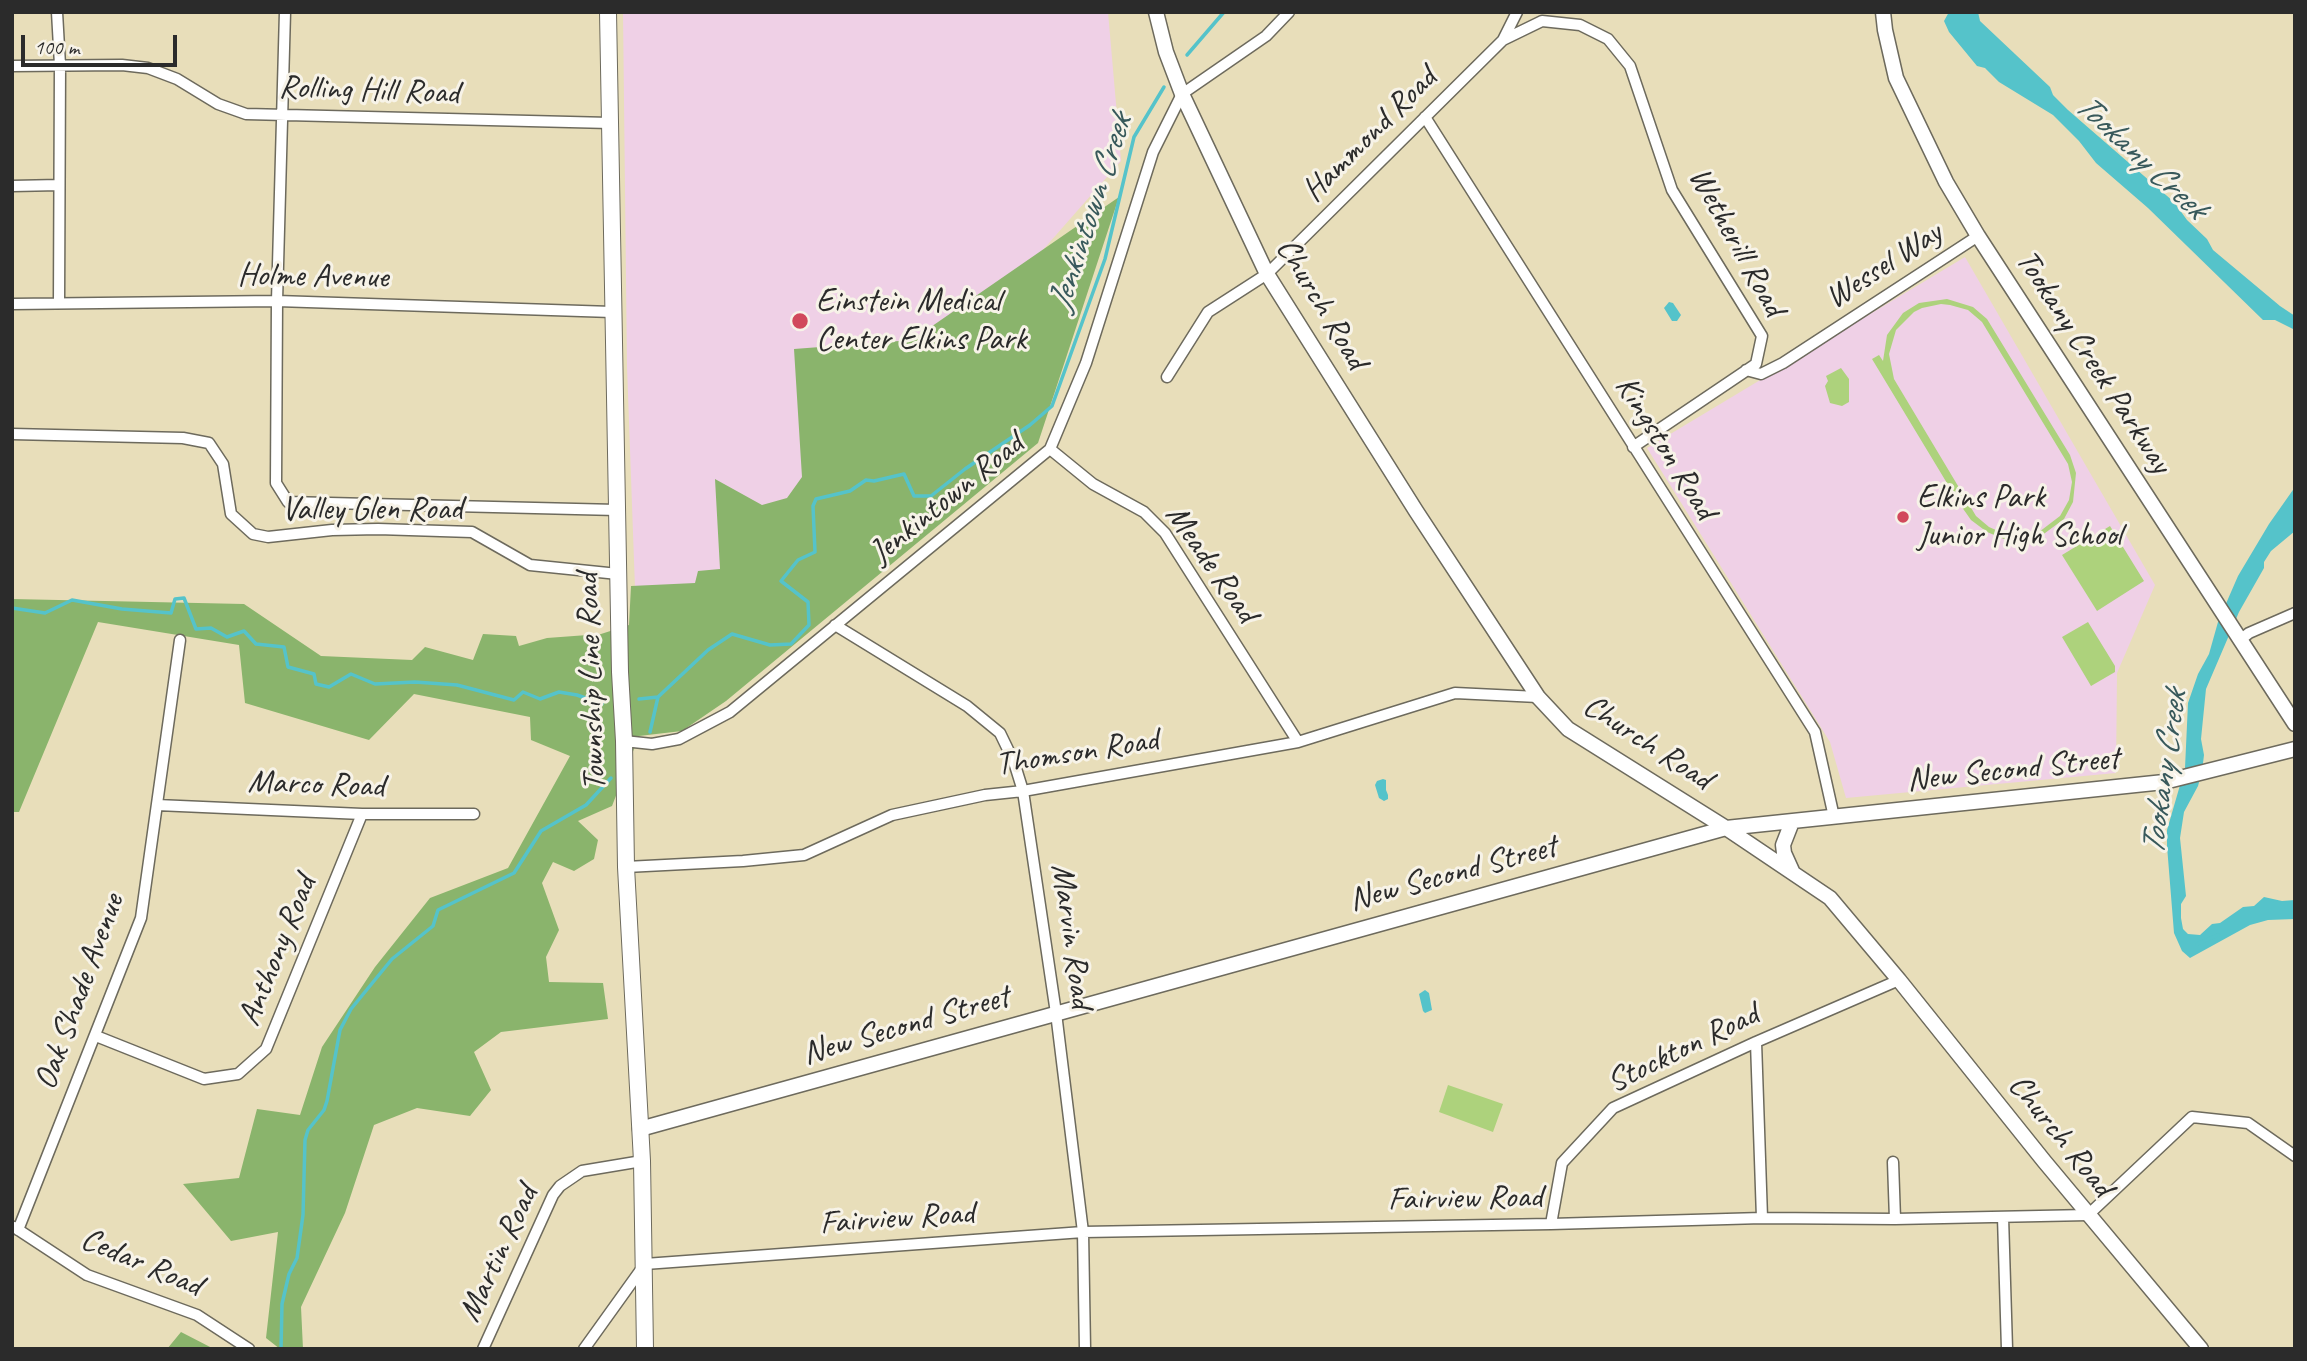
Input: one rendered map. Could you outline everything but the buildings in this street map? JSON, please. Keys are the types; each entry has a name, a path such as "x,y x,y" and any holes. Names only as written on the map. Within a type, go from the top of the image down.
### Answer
{"main road":[{"name":"Township Line Road","path":"608,12 612,312 626,867 642,1161 645,1349"}],"street":[{"path":"57,12 60,65 59,303"},
{"path":"285,12 277,301 276,483 288,502 617,510"},
{"name":"Church Road","path":"1156,12 1166,52 1182,94 1267,274 1416,511 1538,697 1568,729 1726,828 1830,898 2088,1215 2201,1349"},
{"name":"Jenkintown Road","path":"624,741 652,744 679,739 730,712 1050,449 1086,363 1153,152 1182,94 1266,36 1289,12"},
{"name":"Hammond Road","path":"1167,377 1208,312 1267,274 1503,40 1517,12"},
{"name":"Tookany Creek Parkway","path":"1883,12 1896,78 1946,181 1978,236 2295,724"},
{"name":"Wetherill Road","path":"1503,40 1542,21 1580,25 1608,40 1630,66 1672,190 1762,336 1756,363 1633,447"},
{"name":"Rolling Hill Road","path":"12,66 122,65 148,68 177,79 218,104 246,114 610,123"},
{"name":"Kingston Road","path":"1425,117 1815,732 1834,817"},
{"path":"12,186 59,185"},
{"name":"Wessel Way","path":"1746,370 1761,373 1783,363 1978,236"},
{"name":"Holme Avenue","path":"12,304 277,301 612,312"},
{"name":"Valley Glen Road","path":"12,434 183,438 209,443 223,464 231,514 253,534 268,537 332,530 378,529 472,532 530,565 618,574"},
{"name":"Meade Road","path":"1050,449 1093,484 1144,512 1165,533 1298,742"},
{"path":"2238,637 2295,613"},
{"name":"Marvin Road","path":"835,625 967,706 1000,733 1014,762 1023,791 1056,1013 1083,1232 1085,1349"},
{"name":"Oak Shade Avenue","path":"15,1227 96,1036 141,918 180,640"},
{"name":"Thomson Road","path":"626,867 804,855 892,815 985,795 1023,791 1298,742 1455,693 1538,697"},
{"name":"New Second Street","path":"640,1129 1726,828 2164,782 2295,748"},
{"name":"Marco Road","path":"157,805 362,814 474,814"},
{"name":"Anthony Road","path":"96,1036 204,1079 238,1074 266,1049 362,814"},
{"path":"1792,822 1783,845 1794,873"},
{"name":"Stockton Road","path":"1551,1224 1562,1163 1613,1108 1899,980"},
{"path":"1756,1042 1762,1218"},
{"path":"2088,1215 2192,1117 2248,1124 2295,1156"},
{"name":"Martin Road","path":"483,1349 553,1195 560,1186 582,1171 642,1161"},
{"path":"1893,1162 1895,1219"},
{"name":"Fairview Road","path":"645,1264 1083,1232 1762,1218 1895,1219 2088,1215"},
{"path":"2003,1217 2007,1349"},
{"name":"Cedar Road","path":"15,1227 87,1275 197,1315 249,1349"},
{"path":"584,1349 645,1264"}],"shaded area":[{"name":"Einstein Medical Center Elkins Park","path":"623,12 1108,12 1121,161 1020,276 711,587 636,616 627,366"},
{"name":"Elkins Park Junior High School","path":"1965,257 2155,585 2117,673 2116,773 1846,798 1830,742 1647,448"}],"green space":[{"path":"1119,197 1038,443 726,701 682,731 639,736 612,806 578,821 598,840 594,859 574,871 553,862 542,883 559,930 546,957 549,982 603,983 608,1019 501,1032 474,1052 491,1090 470,1116 417,1108 374,1125 345,1213 301,1307 303,1349 280,1349 266,1338 278,1232 231,1241 183,1184 239,1178 257,1109 300,1115 322,1047 375,967 430,898 508,868 570,756 531,740 530,717 414,694 369,740 245,703 239,645 98,622 19,812 12,812 12,599 244,604 321,656 412,660 425,647 473,660 483,634 516,636 519,646 547,638 601,634 629,625 631,586 695,583 698,571 720,569 715,479 762,505 787,498 802,477 794,349 912,340"},
{"path":"1947,299 1973,307 1987,319 2070,455 2076,473 2073,502 2064,519 2041,536 2022,541 2004,539 1987,532 1971,520 1872,359 1879,355 1883,361 1887,335 1903,313 1919,303","holes":["1950,305 1968,310 1982,322 2068,464 2072,482 2069,500 2060,516 2039,532 2022,536 2005,534 1989,527 1976,516 1894,379 1889,354 1896,330 1914,312 1922,308"]},
{"path":"1841,368 1849,379 1849,402 1842,406 1830,403 1825,386 1828,381 1826,376"},
{"path":"2110,526 2144,581 2097,611 2062,555"},
{"path":"2088,622 2115,666 2115,672 2091,686 2062,637"},
{"path":"1448,1085 1503,1104 1493,1132 1439,1112"},
{"path":"181,1332 214,1349 167,1349"}],"water":[{"path":"1949,12 1978,12 1980,21 2050,87 2053,95 2068,110 2174,202 2187,220 2207,239 2213,250 2295,316 2295,330 2275,320 2263,320 2148,208 2096,163 2053,115 1999,82 1985,68 1977,66 1949,32 1944,21"},
{"path":"1669,302 1673,303 1681,315 1677,321 1672,321 1664,308"},
{"path":"2295,487 2295,531 2271,551 2264,562 2264,568 2239,612 2206,689 2201,739 2204,755 2202,771 2198,786 2184,812 2180,838 2186,896 2181,904 2181,918 2183,929 2188,934 2200,935 2212,924 2220,923 2243,907 2254,906 2264,897 2282,901 2295,900 2295,919 2268,920 2250,925 2190,958 2182,951 2174,933 2167,846 2167,830 2185,768 2188,703 2238,576"},
{"path":"1383,779 1386,780 1388,795 1388,799 1384,801 1379,798 1375,785"},
{"path":"1425,990 1429,993 1432,1010 1425,1013 1419,994"}],"waterway":[{"name":"Jenkintown Creek","path":"1187,55 1224,12"},
{"name":"Jenkintown Creek","path":"650,732 658,697 708,650 732,634 770,645 791,644 809,625 808,602 781,581 798,560 815,552 813,506 816,499 850,491 866,480 874,481 904,474 914,496 931,496 965,469 1030,425 1052,406 1105,259 1134,137 1164,87"},
{"path":"12,608 45,613 72,600 122,609 171,613 175,599 184,598 196,629 211,628 227,637 244,631 256,644 284,647 288,667 314,674 316,684 329,687 351,674 375,684 415,682 457,685 514,700 523,692 540,699 559,692 602,704"},
{"path":"639,699 658,697"},
{"name":"Jenkintown Creek","path":"281,1349 282,1304 289,1274 297,1258 303,1215 305,1140 308,1130 324,1110 340,1030 351,1009 392,959 433,926 438,910 514,873 541,831 586,805 611,778"},
{"name":"Tookany Creek","path":"2197,944 2218,935"}],"place":[{"name":"Einstein Medical Center Elkins Park","path":"800,321"},
{"name":"Elkins Park Junior High School","path":"1903,517"}]}
